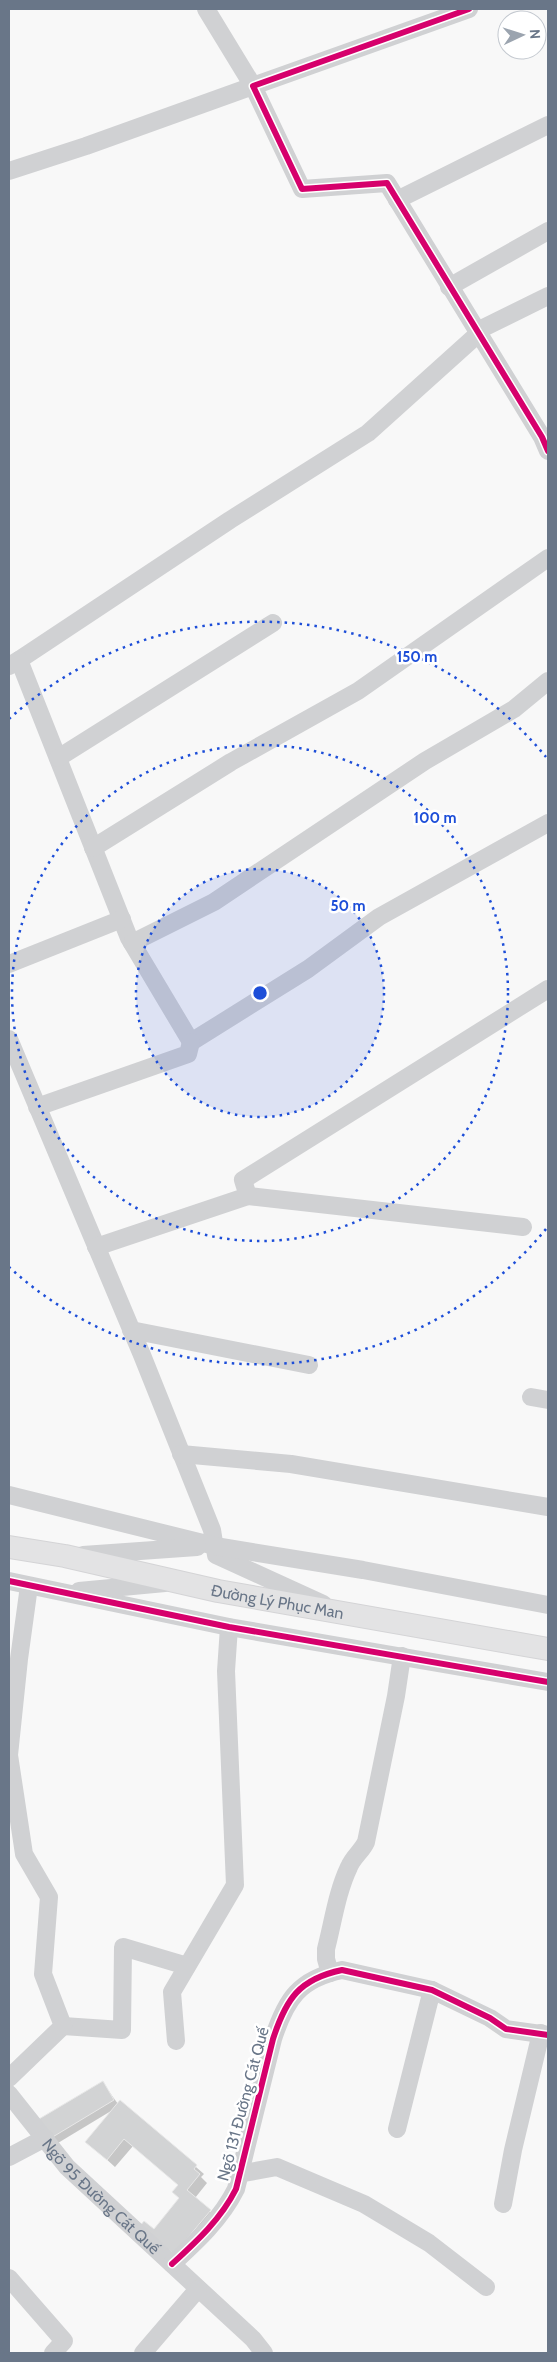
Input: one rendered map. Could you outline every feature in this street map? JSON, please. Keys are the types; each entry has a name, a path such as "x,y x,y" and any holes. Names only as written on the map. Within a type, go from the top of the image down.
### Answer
{"main road":[{"name":"Đường Lý Phục Man","path":"9,1547 65,1556 174,1582 548,1649"}],"street":[{"path":"206,9 253,86 302,189 387,183 542,437 548,452"},
{"path":"9,171 86,146 469,9"},
{"path":"397,200 548,124"},
{"path":"450,287 548,231"},
{"path":"191,1042 132,943 58,758 14,663 230,520 368,433 478,332 548,296"},
{"path":"94,848 231,762 358,691 548,558"},
{"path":"58,758 273,623"},
{"path":"132,943 214,902 426,761 514,709 548,681"},
{"path":"37,1107 188,1054 191,1042 308,969 379,917 548,823"},
{"path":"9,964 122,918"},
{"path":"248,1196 243,1180 548,989"},
{"path":"9,1039 182,1454 212,1530 216,1555 342,1612"},
{"path":"96,1248 248,1196 523,1227"},
{"path":"131,1330 309,1365"},
{"path":"531,1397 548,1400"},
{"path":"182,1454 291,1464 548,1507"},
{"path":"9,1495 215,1546 363,1570 548,1605"},
{"path":"65,1556 215,1546"},
{"path":"9,1582 229,1627 548,1682"},
{"path":"61,1593 174,1582"},
{"path":"29,1586 9,1755 24,1854 50,1896 43,1974 63,2026"},
{"path":"176,2041 172,1992 235,1885 226,1671 229,1627"},
{"path":"330,1973 326,1959 326,1949 344,1878 354,1858 366,1842 396,1696 402,1656"},
{"path":"9,2078 63,2026 122,2030 123,1947 187,1966"},
{"name":"Ngõ 131 Đường Cát Quế","path":"172,2264 207,2232 228,2204 236,2189 238,2174 273,2039 281,2014 300,1988 330,1973 342,1970 432,1990 490,2018 506,2029 545,2034"},
{"path":"397,2129 432,1990"},
{"path":"503,2204 513,2150 545,2034"},
{"name":"Ngõ 95 Đường Cát Quế","path":"9,2094 67,2167 253,2339 264,2353"},
{"path":"9,2157 45,2138"},
{"path":"238,2174 277,2167 364,2204 429,2242 486,2287"},
{"path":"9,2278 64,2341 53,2353"},
{"path":"143,2353 198,2289"}],"building":[{"path":"103,2081 114,2100 51,2138 39,2119"},
{"path":"120,2100 197,2165 194,2169 200,2174 187,2190 211,2210 174,2254 140,2226 144,2221 154,2229 179,2198 172,2192 178,2185 124,2139 107,2160 85,2142"}],"cycle path":[{"path":"469,9 253,86 302,189 387,183 542,437 548,451"},
{"path":"9,1581 229,1627 548,1682"},
{"path":"172,2264 216,2220 236,2189 273,2039 289,2002 305,1985 327,1974 342,1970 432,1990 490,2018 506,2029 548,2035"}]}
